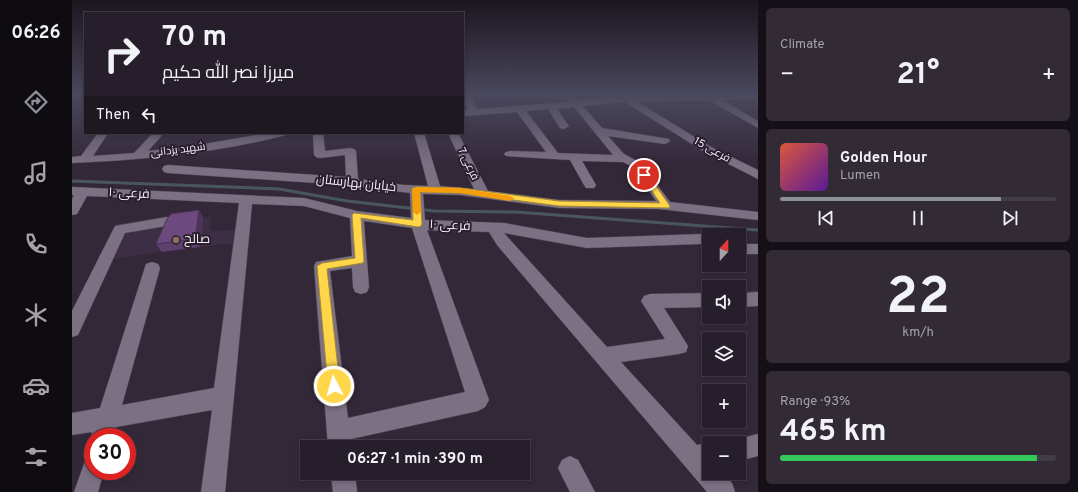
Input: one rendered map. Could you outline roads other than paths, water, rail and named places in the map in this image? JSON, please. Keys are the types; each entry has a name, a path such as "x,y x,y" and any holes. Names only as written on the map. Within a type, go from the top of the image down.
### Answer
{"street":[{"path":"526,118 555,156"},
{"path":"560,118 564,126"},
{"path":"588,118 620,156 637,165 666,206"},
{"name":"فرعی 15","path":"658,118 707,149 758,175"},
{"path":"746,118 758,125"},
{"path":"599,132 665,141"},
{"path":"78,160 102,134"},
{"path":"138,155 158,134"},
{"name":"شهید یزدانی","path":"78,160 102,160 235,143 277,134"},
{"path":"318,134 320,155 350,151 352,182"},
{"path":"419,134 435,190"},
{"name":"فرعی 7","path":"453,134 483,194"},
{"path":"510,154 624,159"},
{"path":"574,156 590,185"},
{"path":"72,165 102,160"},
{"name":"خیابان بهارستان","path":"168,169 352,182 416,193 435,190 460,191 559,204 666,206 758,216"},
{"path":"72,211 78,191"},
{"name":"فرعی ۱۰","path":"78,191 304,202 356,215 418,222 434,226 494,228 547,235 587,243 702,239"},
{"path":"360,261 322,266 339,439 478,400 418,222 416,193"},
{"path":"213,492 246,199"},
{"path":"356,215 361,287"},
{"path":"72,329 120,229 167,222"},
{"path":"494,228 502,240 604,356 701,456 723,492"},
{"path":"746,249 758,249"},
{"path":"105,427 152,268"},
{"path":"746,300 758,299"},
{"path":"604,356 679,346 650,301 702,300"},
{"path":"72,424 105,427 223,396"},
{"path":"746,448 758,445"},
{"path":"570,468 583,492"},
{"path":"86,492 90,480"},
{"path":"344,480 345,492"}],"waterway":[{"path":"72,181 279,189 347,201 434,211 516,212 758,230"}],"place":[{"name":"صالح","path":"176,240"}]}
